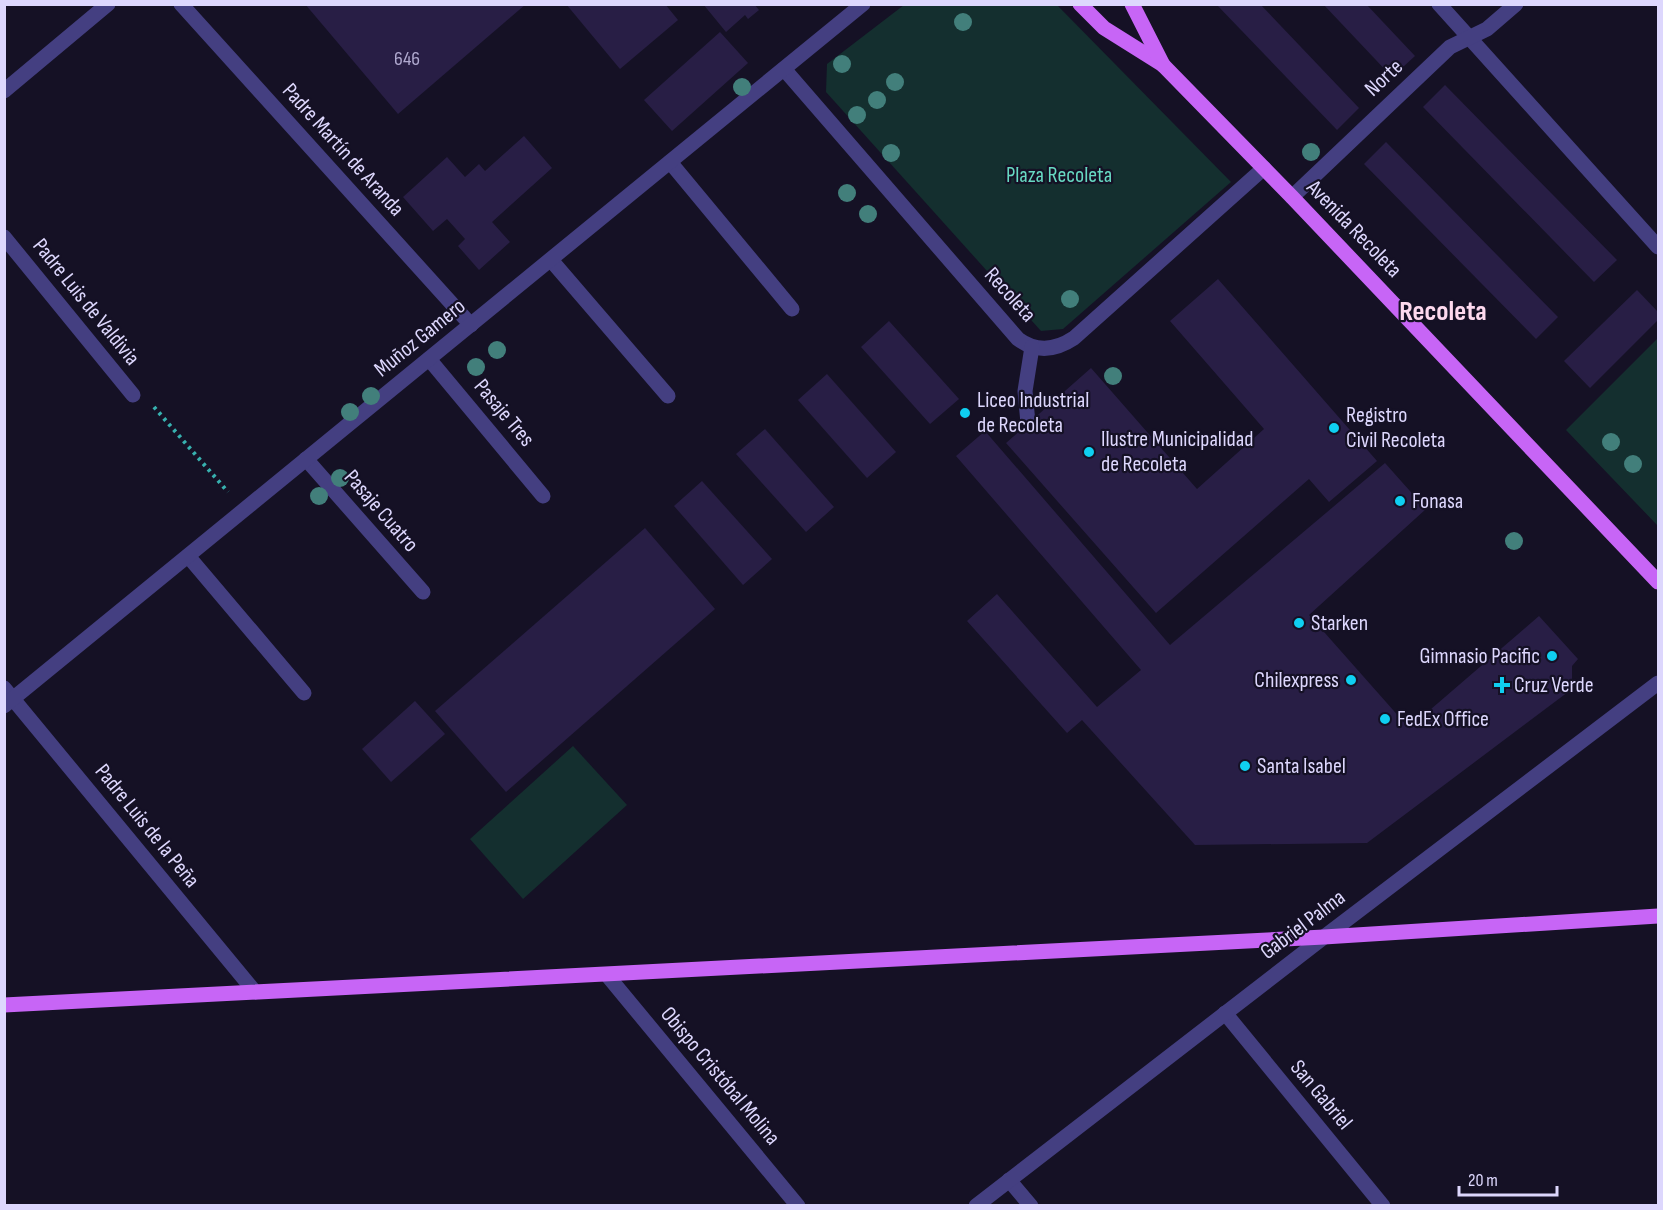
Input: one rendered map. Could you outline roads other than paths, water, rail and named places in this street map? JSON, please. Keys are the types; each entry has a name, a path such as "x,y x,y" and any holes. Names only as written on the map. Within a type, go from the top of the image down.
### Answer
{"main road":[{"name":"Avenida Recoleta","path":"1080,4 1104,28 1163,65 1659,582"},
{"name":"Avenida Recoleta","path":"1132,4 1163,65"},
{"path":"4,1005 1324,937 1659,915"}],"street":[{"path":"4,91 108,4"},
{"name":"Padre Martín de Aranda","path":"181,4 471,325"},
{"name":"Muñoz Gamero","path":"7,697 188,556 863,4"},
{"path":"1439,4 1659,247"},
{"name":"Norte","path":"1292,197 1450,47 1487,29 1516,4"},
{"name":"Recoleta","path":"784,69 1010,331 1032,347 1056,348 1074,338 1264,168"},
{"path":"670,162 792,309"},
{"name":"Padre Luis de Valdivia","path":"4,237 133,395"},
{"path":"551,260 668,396"},
{"path":"1028,423 1024,392 1032,347"},
{"name":"Pasaje Tres","path":"429,359 543,496"},
{"name":"Pasaje Cuatro","path":"306,459 423,592"},
{"path":"188,556 304,693"},
{"name":"Gabriel Palma","path":"976,1206 1659,682"},
{"name":"Padre Luis de la Peña","path":"7,697 255,992"},
{"name":"Obispo Cristóbal Molina","path":"607,975 798,1206"},
{"name":"San Gabriel","path":"1225,1013 1383,1206"},
{"path":"1009,1180 1031,1206"}],"place":[{"name":"Liceo Industrial de Recoleta","path":"965,413"},
{"name":"Registro Civil Recoleta","path":"1334,428"},
{"name":"Ilustre Municipalidad de Recoleta","path":"1089,452"},
{"name":"Fonasa","path":"1400,501"},
{"name":"Starken","path":"1299,623"},
{"name":"Gimnasio Pacific","path":"1552,656"},
{"name":"Chilexpress","path":"1351,680"},
{"name":"Cruz Verde","path":"1502,685"},
{"name":"FedEx Office","path":"1385,719"},
{"name":"Santa Isabel","path":"1245,766"}],"district":[{"name":"Recoleta","path":"1443,311"}],"park label":[{"name":"Plaza Recoleta","path":"1059,175"}]}
